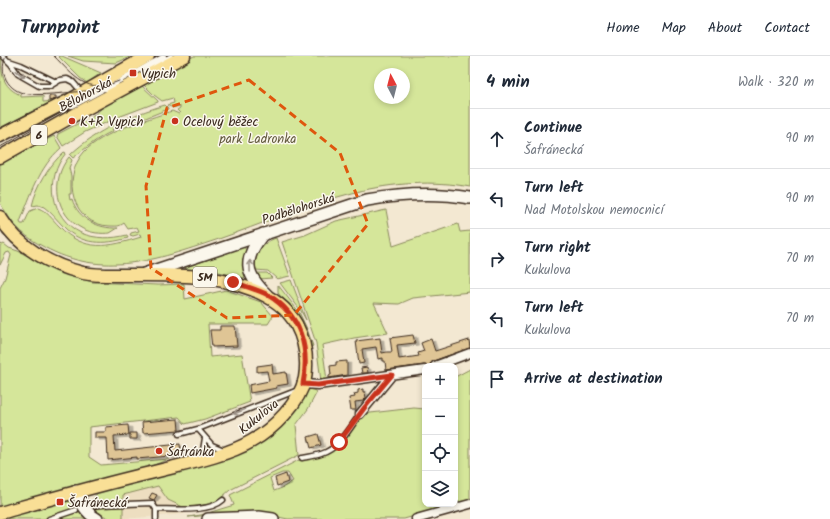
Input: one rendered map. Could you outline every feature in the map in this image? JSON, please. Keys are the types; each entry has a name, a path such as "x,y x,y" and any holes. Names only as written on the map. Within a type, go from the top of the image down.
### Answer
{"main road":[{"name":"Bělohorská","path":"0,136 70,100 148,56"},
{"name":"Bělohorská","path":"0,157 184,56"},
{"name":"Kukulova","path":"0,217 14,236 38,255 62,266 84,273 102,275 199,276 233,282 267,295 287,311 296,323 306,352 303,386 290,407 280,418 253,440 228,452 76,491 0,513"},
{"name":"5M","path":"0,231 13,243 38,255"}],"street":[{"name":"Podbělohorská","path":"140,275 367,200 395,195 423,193 450,194 470,198"},
{"path":"263,234 256,243 249,264 250,275 257,286 267,295"},
{"path":"443,363 470,353"},
{"path":"303,386 422,370"},
{"path":"360,414 392,375"},
{"path":"76,491 86,510 90,515 97,519"},
{"path":"416,519 470,504"},
{"path":"208,519 252,517 273,519"}],"lane":[{"path":"3,56 18,74 39,86 47,87 64,79 74,83 78,89 86,91 102,90 119,85"},
{"path":"53,109 73,106 164,56"},
{"path":"68,113 171,56"},
{"path":"8,61 21,65 56,82"},
{"path":"70,100 75,94 74,83"},
{"path":"179,434 198,429 303,386"},
{"path":"302,458 321,454 330,450 339,442 360,414"},
{"path":"198,429 212,445 228,452"},
{"path":"194,461 203,450 205,438"},
{"path":"156,509 202,508 219,505 223,500"},
{"path":"93,506 152,503 156,509 156,519"},
{"path":"49,519 76,510"}],"highlighted area":[{"path":"249,80 340,153 368,224 294,315 227,318 151,268 146,186 167,108"}],"shaded area":[{"path":"158,486 168,500 185,508 184,514 123,519 122,495"}],"green space":[{"path":"58,56 62,56 101,73 87,83"},
{"path":"68,56 132,56 116,63 83,61"},
{"name":"park Ladronka","path":"194,56 470,56 470,187 428,183 384,186 356,192 320,202 216,240 172,254 130,263 109,264 87,262 66,257 32,240 12,222 0,203 0,164 54,136 61,148 47,164 36,182 20,222 21,224 24,224 30,211 38,208 47,213 68,235 87,244 108,245 141,237 140,234 133,236 130,235 131,233 139,231 137,227 128,229 124,223 116,226 97,224 87,218 79,209 74,198 72,187 73,174 77,163 84,152 102,138 125,127 172,111 179,114 180,113 177,110 180,106 173,108 167,105 174,103 173,98 162,101 143,84"},
{"path":"0,58 2,59 2,71 7,85 21,95 21,97 43,96 43,102 55,101 0,128"},
{"path":"141,85 158,102 85,132 63,146 57,136 58,134 83,121 85,122 113,99"},
{"path":"165,105 168,109 118,129 112,129 113,131 97,140 73,158 70,155 91,138 114,124"},
{"path":"64,152 66,153 59,163 53,185 57,208 63,218 71,226 86,235 104,238 127,235 128,238 110,242 93,242 85,240 71,233 44,207 38,205 32,206 44,176"},
{"path":"69,157 72,160 69,168 71,176 71,194 69,194 70,200 72,199 79,212 84,217 96,225 118,228 110,233 96,233 83,229 66,215 61,206 58,196 59,176"},
{"path":"386,210 393,246 458,224 460,232 470,231 470,292 413,298 399,304 374,303 388,333 322,345 327,380 321,381 316,343 282,242 305,235 336,221"},
{"path":"276,238 290,276 277,279 268,271 256,270 255,265 257,255 262,246"},
{"path":"0,243 54,269 92,282 158,285 184,284 185,299 226,290 261,302 273,316 268,324 208,324 210,357 242,354 250,402 205,419 185,424 179,417 89,427 89,457 101,465 169,459 149,467 0,507 0,288 5,278 11,255 9,252 6,253 0,265"},
{"path":"244,247 246,250 246,276 244,278 219,272 185,269 186,267"},
{"path":"257,273 267,273 272,278 259,279"},
{"path":"291,280 306,320 280,283"},
{"path":"278,285 299,312 313,346 311,347 306,331 298,315 278,293"},
{"path":"470,369 470,500 458,503 458,375"},
{"path":"308,389 317,392 308,409 296,425 299,455 230,490 215,503 185,508 168,500 158,486 123,495 123,519 110,519 95,511 93,500 99,491 248,449 272,435 287,421 299,406"},
{"path":"414,408 422,409 422,507 446,507 404,519 288,519 276,516 251,514 188,517 201,515 234,505 230,495 299,460 330,453 340,445 362,414","holes":["282,473 288,473 293,481 274,491 270,478"]},
{"path":"67,500 74,504 90,519 3,519 37,508 38,510"}],"building":[{"path":"49,96 56,96 56,99 49,101"},
{"path":"220,326 235,326 237,346 212,347 210,330 220,330"},
{"path":"413,335 415,343 397,345 399,359 419,356 418,353 424,351 421,343 431,339 435,351 469,340 470,348 431,363 422,363 422,365 386,370 385,361 383,361 383,358 378,359 376,347 362,349 364,363 359,364 356,341 380,338 382,353 392,352 390,338"},
{"path":"347,361 347,375 329,378 329,375 331,375 330,366 336,365 336,362"},
{"path":"272,364 273,374 286,372 288,384 276,386 277,388 250,393 249,385 269,381 267,371 257,372 257,366"},
{"path":"367,367 368,373 362,373 361,368"},
{"path":"363,389 366,398 363,401 355,402 356,410 351,410 349,398 355,397 354,394 358,393 358,390"},
{"path":"178,419 179,430 143,433 142,422"},
{"path":"128,425 129,435 114,436 115,451 180,444 181,455 108,460 107,438 95,438 95,432 106,432 106,427"},
{"path":"130,433 137,433 137,439 130,439"},
{"path":"318,434 321,445 311,448 308,437"},
{"path":"286,474 288,482 277,486 275,478"},
{"path":"152,493 157,495 154,500 149,498"}],"tram line":[{"path":"6,56 3,66 3,72 6,80 20,92 29,94 45,94 86,91"},
{"path":"54,56 75,77 89,85 108,85 119,81"},
{"path":"0,147 73,106"}],"place":[{"name":"Vypich","path":"133,73"},
{"name":"K+R Vypich","path":"72,121"},
{"name":"Ocelový běžec","path":"175,121"},
{"name":"Šafránka","path":"159,451"},
{"name":"Šafránecká","path":"60,502"}],"route":[{"path":"233,282 267,295 280,304 296,323 306,352 303,384 318,385 392,375 365,407 339,442"}]}
